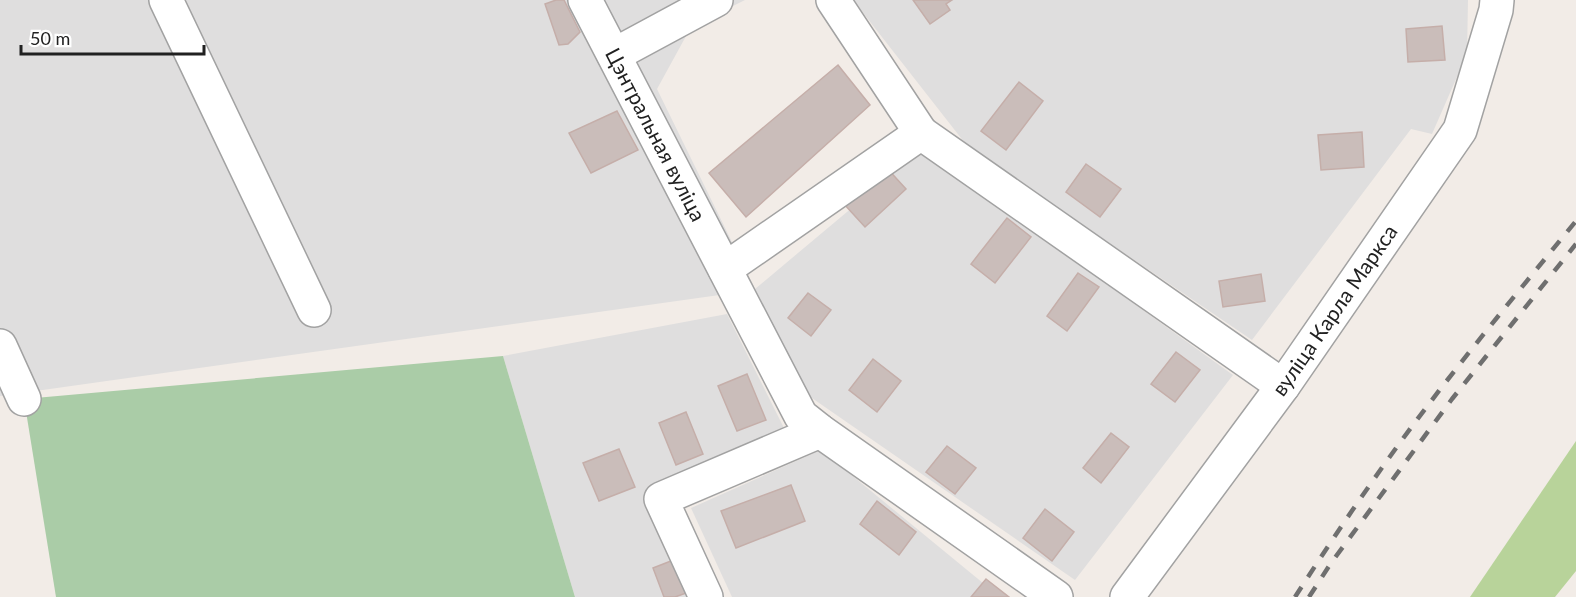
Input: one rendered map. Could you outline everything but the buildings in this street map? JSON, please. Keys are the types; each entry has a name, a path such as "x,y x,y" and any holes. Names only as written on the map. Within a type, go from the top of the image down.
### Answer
{"street":[{"path":"166,0 314,310"},
{"name":"Цэнтральная вуліца","path":"585,0 801,416 1056,597"},
{"path":"614,55 716,0"},
{"path":"833,0 921,133 1283,386"},
{"name":"вуліца Карла Маркса","path":"1127,597 1283,386 1460,130 1497,0"},
{"path":"725,269 921,133"},
{"path":"0,346 24,399"},
{"path":"706,597 661,499 820,431"}],"shaded area":[{"path":"0,0 745,0 691,27 657,89 755,289 921,150 1233,375 1075,580 809,396 755,290 0,396"},
{"path":"853,0 1468,0 1467,54 1432,134 1411,129 1252,340 968,147"},
{"path":"727,314 784,428 648,494 693,597 575,597 503,356"},
{"path":"821,450 1000,597 732,597 691,508"}],"green space":[{"path":"503,356 575,597 56,597 24,399"},
{"path":"1576,441 1576,571 1555,597 1470,597"}],"railway":[{"path":"1295,597 1354,508 1416,421 1576,221"},
{"path":"1309,597 1331,563 1452,399 1576,244"}]}
